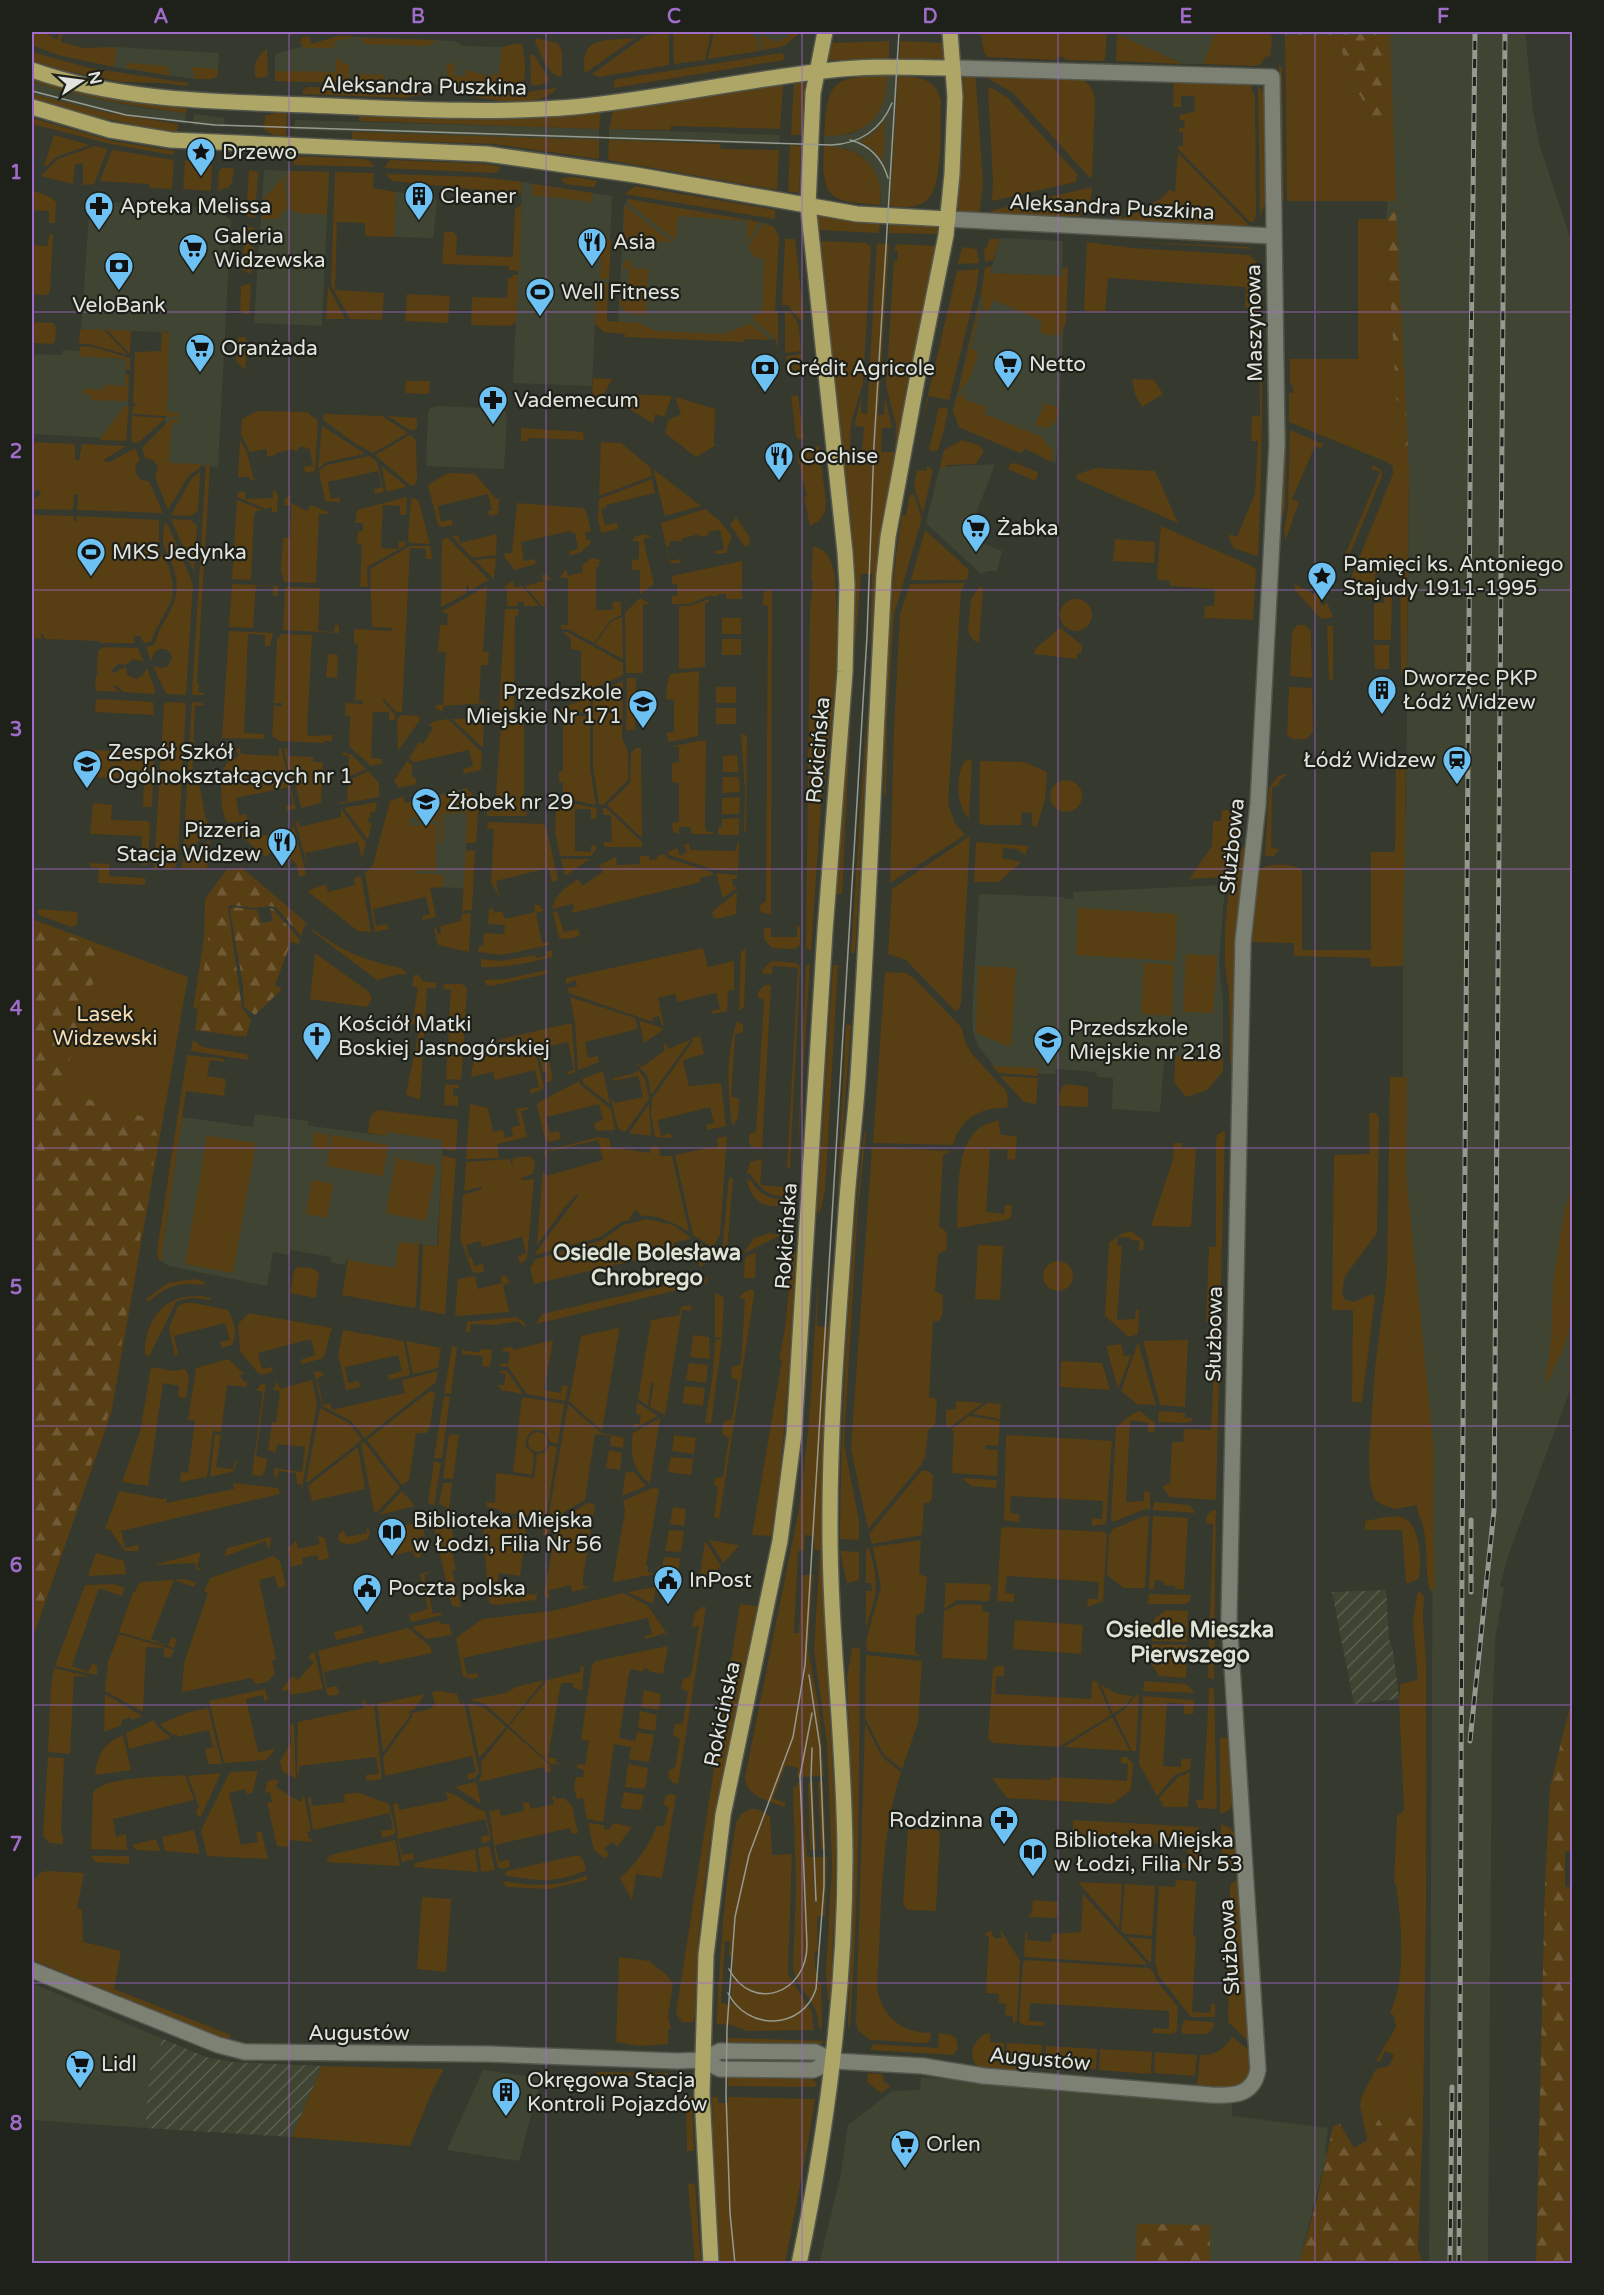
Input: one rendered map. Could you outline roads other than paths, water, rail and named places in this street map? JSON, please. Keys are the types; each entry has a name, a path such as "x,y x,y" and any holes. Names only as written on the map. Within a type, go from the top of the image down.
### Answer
{"main road":[{"path":"817,72 825,32"},
{"path":"799,2264 821,2153 834,2061 843,1932 845,1858 842,1756 831,1571 830,1497 846,1212 858,1080 872,859 874,750 884,575 888,537 916,380 936,291 948,219 954,126 950,32"},
{"name":"Aleksandra Puszkina","path":"32,70 51,77 98,87 187,100 489,110 541,109 600,104 817,72 872,68 953,68"},
{"name":"Rokicińska","path":"711,2264 704,2175 702,2060 706,1955 716,1860 727,1794 775,1562 788,1488 794,1434 825,930 845,681 847,584 840,498 808,206 810,130 817,72"},
{"path":"32,107 110,130 171,140 487,154 636,175 808,206 882,216 948,219"}],"street":[{"name":"Maszynowa","path":"953,68 1272,77 1277,435 1271,569"},
{"name":"Aleksandra Puszkina","path":"948,219 1274,236"},
{"name":"Służbowa","path":"1242,2093 1251,2088 1258,2070 1230,1633 1230,1560 1243,941 1257,815 1271,569"},
{"name":"Augustów","path":"32,1970 218,2046 245,2052 489,2054 702,2060 720,2069 813,2070 834,2061 923,2066 984,2076 1211,2095 1230,2096 1242,2093"}],"tram line":[{"path":"735,2264 730,2213 726,2094 727,2028 735,1917 749,1855 793,1737 805,1665 867,636 874,445 899,32"},
{"path":"32,91 126,115 215,125 831,145 851,142 868,134 882,121 892,103"},
{"path":"850,140 874,153 888,178"},
{"path":"728,1993 748,2014 761,2020 774,2021 787,2019 799,2013 809,2003 816,1989 824,1886 824,1853 820,1747 809,1675"},
{"path":"729,1969 739,1983 751,1991 764,1994 777,1992 788,1986 798,1976 805,1962 807,1945 800,1776 812,1713"},
{"path":"812,1748 811,1779 816,1901"}],"railway":[{"path":"1459,2264 1462,1559 1475,32"},
{"path":"1470,1741 1494,1510 1505,32"},
{"path":"1471,1520 1471,1592"},
{"path":"1450,2264 1452,2087"}],"place":[{"name":"Drzewo","path":"201,178"},
{"name":"Cleaner","path":"419,222"},
{"name":"Apteka Melissa","path":"99,232"},
{"name":"Asia","path":"592,268"},
{"name":"Galeria Widzewska","path":"193,274"},
{"name":"VeloBank","path":"119,292"},
{"name":"Well Fitness","path":"540,318"},
{"name":"Oranżada","path":"200,374"},
{"name":"Netto","path":"1008,390"},
{"name":"Crédit Agricole","path":"765,394"},
{"name":"Vademecum","path":"493,426"},
{"name":"Cochise","path":"779,482"},
{"name":"Żabka","path":"976,554"},
{"name":"MKS Jedynka","path":"91,578"},
{"name":"Pamięci ks. Antoniego Stajudy 1911-1995","path":"1322,602"},
{"name":"Dworzec PKP Łódź Widzew","path":"1382,716"},
{"name":"Przedszkole Miejskie Nr 171","path":"643,730"},
{"name":"Łódź Widzew","path":"1457,786"},
{"name":"Zespół Szkół Ogólnokształcących nr 1","path":"87,790"},
{"name":"Żłobek nr 29","path":"426,828"},
{"name":"Pizzeria Stacja Widzew","path":"282,868"},
{"name":"Kościół Matki Boskiej Jasnogórskiej","path":"317,1062"},
{"name":"Przedszkole Miejskie nr 218","path":"1048,1066"},
{"name":"Biblioteka Miejska w Łodzi, Filia Nr 56","path":"392,1558"},
{"name":"InPost","path":"668,1606"},
{"name":"Poczta polska","path":"367,1614"},
{"name":"Rodzinna","path":"1004,1846"},
{"name":"Biblioteka Miejska w Łodzi, Filia Nr 53","path":"1033,1878"},
{"name":"Lidl","path":"80,2090"},
{"name":"Okręgowa Stacja Kontroli Pojazdów","path":"506,2118"},
{"name":"Orlen","path":"905,2170"}],"district":[{"name":"Osiedle Bolesława Chrobrego","path":"647,1264"},
{"name":"Osiedle Mieszka Pierwszego","path":"1190,1642"}],"park label":[{"name":"Lasek Widzewski","path":"105,1026"}]}
